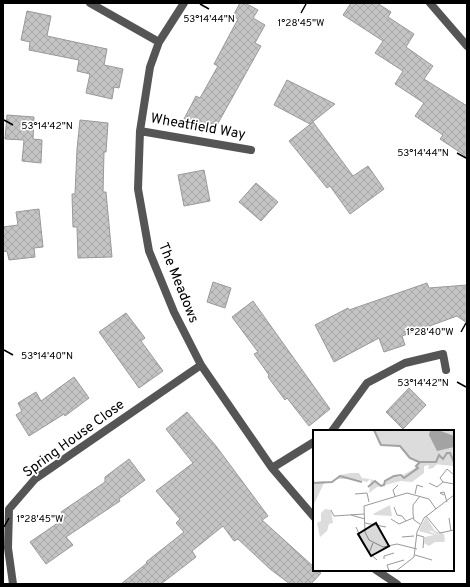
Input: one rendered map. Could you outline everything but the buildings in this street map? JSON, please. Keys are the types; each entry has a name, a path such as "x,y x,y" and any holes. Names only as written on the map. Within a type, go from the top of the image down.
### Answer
{"street":[{"path":"90,3 159,42"},
{"name":"The Meadows","path":"184,3 159,42 150,67 140,130 138,189 148,251 174,312 201,365 272,468 313,517"},
{"path":"430,3 467,46"},
{"name":"Wheatfield Way","path":"140,130 251,150"},
{"path":"333,430 367,383 405,363 442,354 446,370"},
{"name":"Spring House Close","path":"13,584 8,548 9,509 35,479 201,365"},
{"path":"272,468 313,443"},
{"path":"378,571 397,584"}]}
